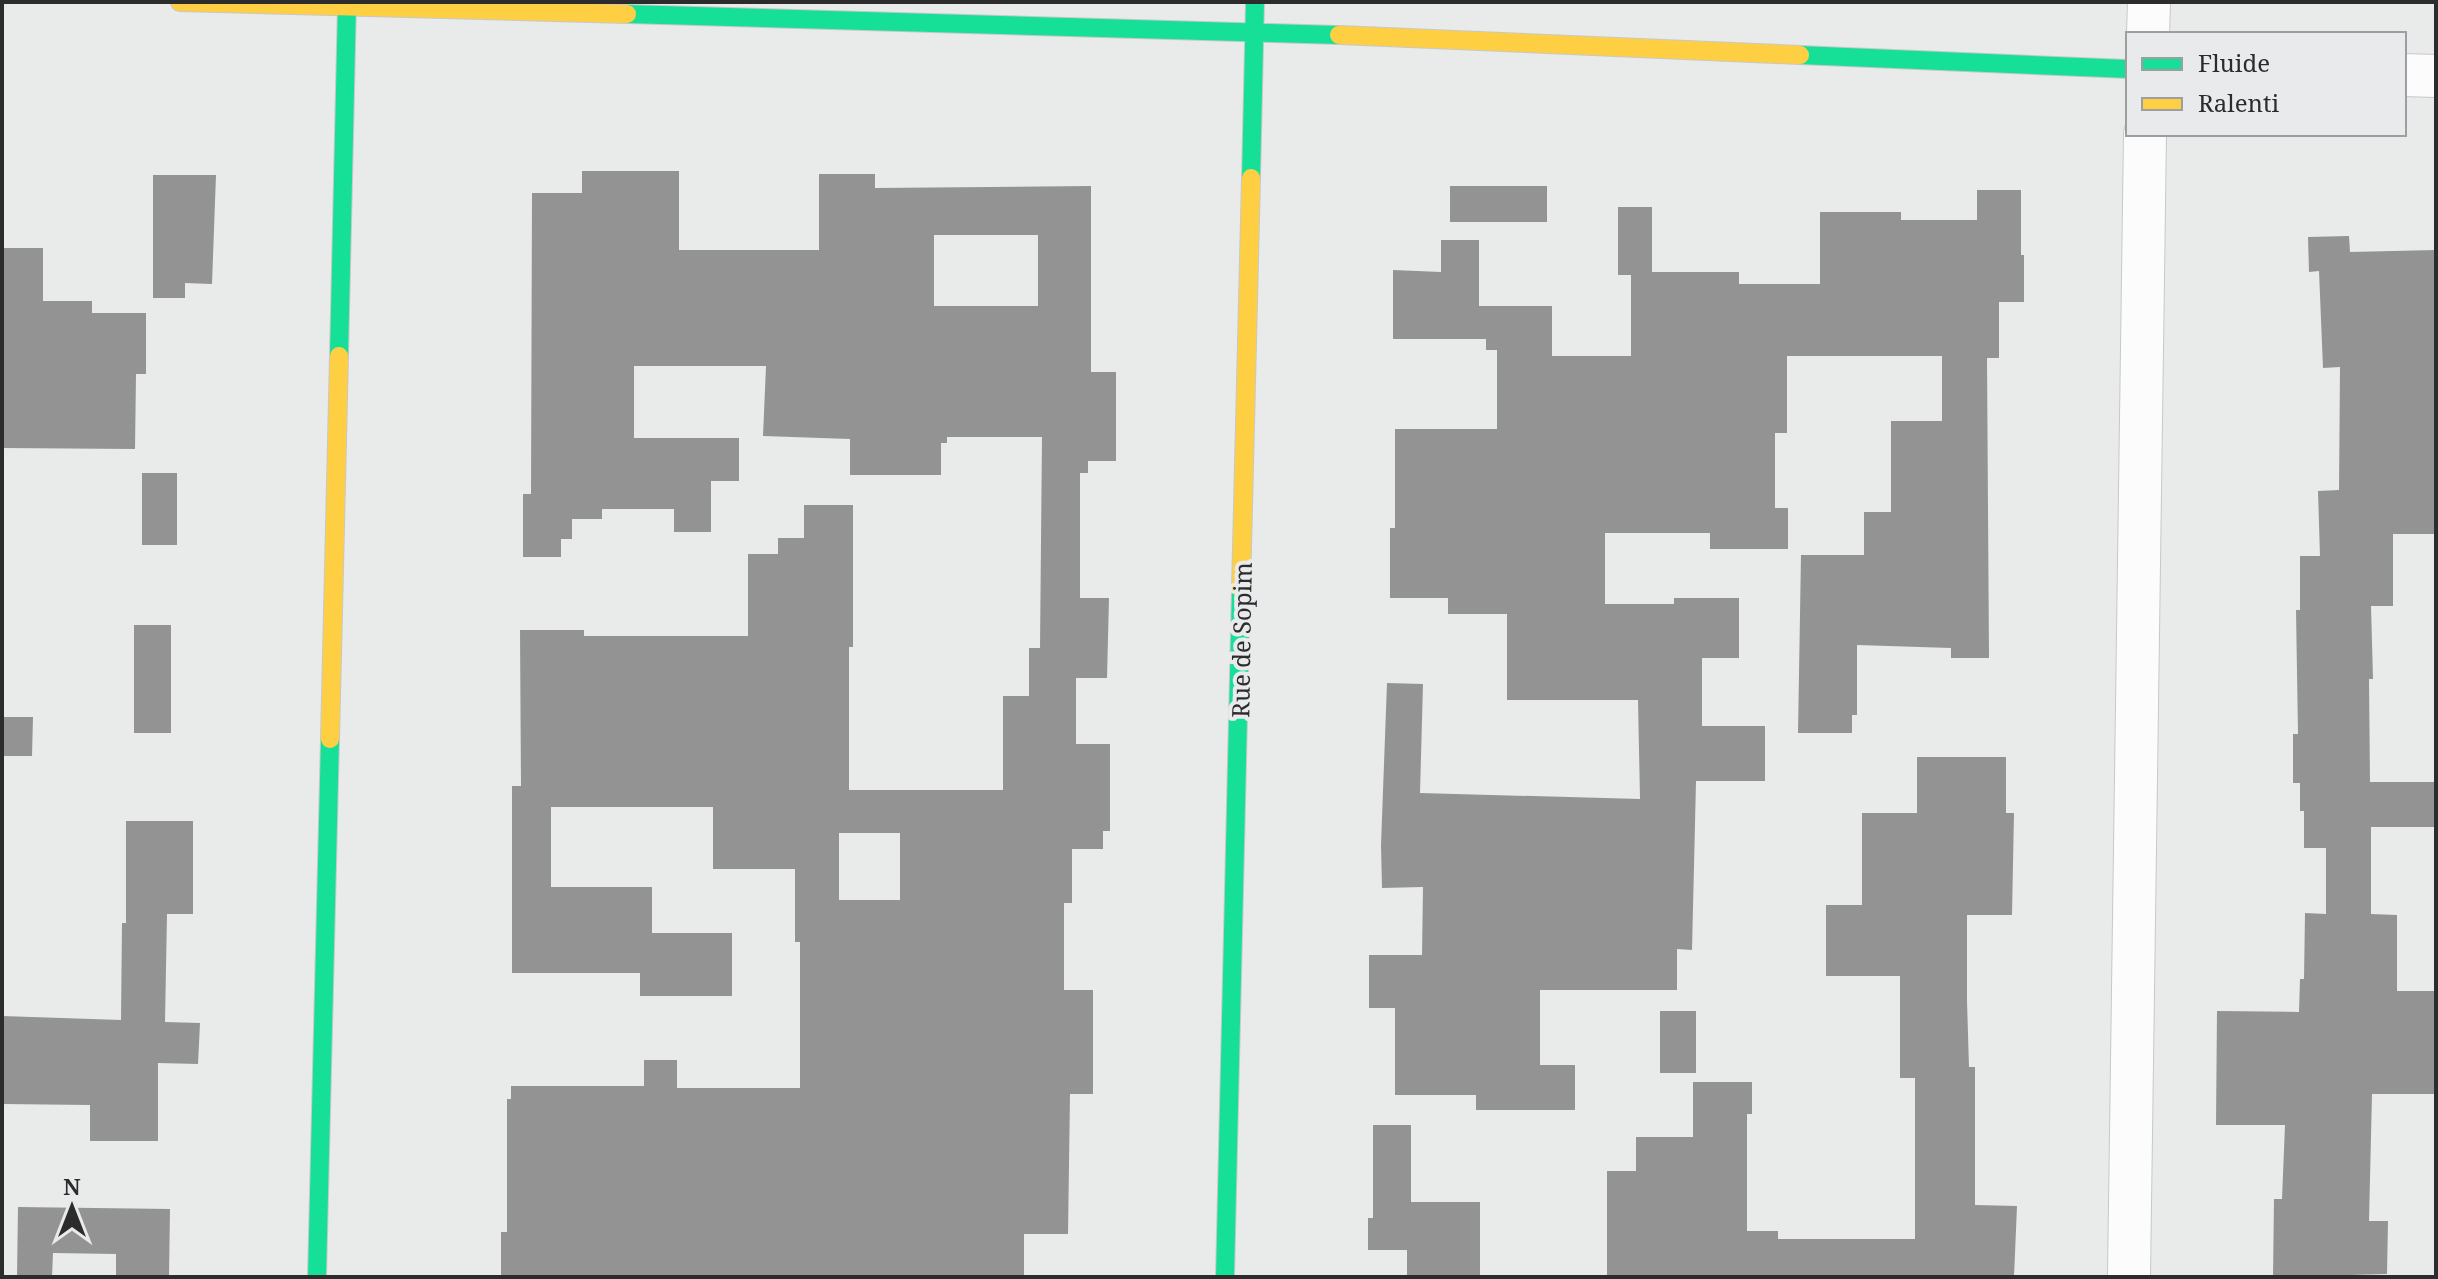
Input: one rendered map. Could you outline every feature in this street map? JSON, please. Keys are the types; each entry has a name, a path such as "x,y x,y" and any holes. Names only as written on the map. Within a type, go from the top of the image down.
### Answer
{"street":[{"path":"180,2 347,4 1254,31 2126,69"},
{"name":"Rue de Sopim","path":"1225,1277 1255,2"},
{"path":"2148,32 2149,2"},
{"path":"317,1277 347,4"},
{"path":"2406,75 2436,76"},
{"path":"2129,1277 2145,136"}],"building":[{"path":"582,171 679,171 679,250 819,250 819,174 875,174 875,188 1091,186 1091,372 1116,372 1116,461 1088,461 1088,473 1080,473 1080,598 1109,598 1107,678 1076,678 1076,744 1110,744 1110,831 1103,831 1103,849 1072,849 1072,903 1064,903 1064,990 1093,990 1093,1094 1070,1094 1068,1234 1024,1234 1024,1277 501,1277 501,1232 507,1232 507,1099 511,1099 511,1086 644,1086 644,1060 677,1060 677,1088 800,1088 800,942 795,942 795,869 713,869 713,807 551,807 551,887 652,887 652,933 732,933 732,996 640,996 640,973 512,973 512,786 521,786 520,630 584,630 584,636 748,636 748,554 778,554 778,538 804,538 804,505 853,505 849,790 1003,790 1003,696 1029,696 1029,648 1040,648 1042,437 947,437 947,443 941,443 941,475 850,475 850,439 763,436 766,366 634,366 634,438 739,438 739,481 711,481 711,532 674,532 674,509 602,509 602,519 572,519 572,539 561,539 561,557 523,557 523,494 531,494 532,193 582,193","holes":["934,235 1038,235 1038,306 934,306","839,833 900,833 900,900 839,900"]},
{"path":"153,175 216,175 212,284 185,283 185,298 153,298"},
{"path":"1450,186 1547,186 1547,222 1450,222"},
{"path":"1977,190 2021,190 2021,255 2024,255 2024,302 1999,302 1999,358 1987,358 1989,658 1951,658 1951,648 1857,645 1857,715 1852,715 1852,733 1798,733 1801,555 1864,555 1864,512 1891,512 1891,421 1942,421 1942,356 1787,356 1787,433 1775,433 1775,508 1788,508 1788,549 1710,549 1710,533 1605,533 1605,604 1674,604 1674,598 1739,598 1739,658 1702,658 1702,726 1765,726 1765,781 1696,781 1692,950 1677,949 1677,990 1540,990 1540,1065 1575,1065 1575,1110 1476,1110 1476,1095 1395,1095 1395,1008 1369,1008 1369,955 1422,955 1423,887 1382,888 1387,683 1423,684 1420,793 1640,799 1638,700 1507,700 1507,614 1448,614 1448,598 1390,598 1390,528 1395,528 1395,429 1497,429 1497,350 1486,350 1486,339 1393,339 1393,270 1441,272 1441,240 1479,240 1479,306 1552,306 1552,356 1631,356 1631,275 1618,275 1618,207 1652,207 1652,272 1739,272 1739,284 1820,284 1820,212 1901,212 1901,220 1977,220"},
{"path":"2349,236 2350,252 2436,250 2436,534 2393,534 2393,606 2371,606 2373,679 2369,679 2370,782 2436,782 2436,827 2371,827 2371,914 2397,915 2397,991 2436,991 2436,1094 2372,1094 2369,1221 2388,1221 2387,1274 2273,1277 2274,1199 2282,1199 2285,1125 2216,1125 2217,1011 2299,1012 2300,979 2304,979 2305,913 2326,914 2326,848 2304,848 2300,783 2293,783 2293,734 2298,734 2296,610 2300,610 2300,556 2320,556 2318,491 2339,490 2340,367 2323,368 2319,271 2309,272 2308,237"},
{"path":"2,248 43,248 43,301 92,301 92,313 146,313 146,374 136,374 135,449 2,448"},
{"path":"142,473 177,473 177,545 142,545"},
{"path":"134,625 171,625 171,733 134,733"},
{"path":"2,717 33,717 32,756 2,756"},
{"path":"1917,757 2006,757 2006,813 2014,813 2012,915 1967,915 1967,1001 1969,1067 1975,1067 1975,1205 2017,1206 2014,1277 1607,1277 1607,1171 1636,1171 1636,1137 1693,1137 1693,1082 1752,1082 1752,1114 1747,1114 1747,1231 1778,1231 1778,1239 1915,1239 1915,1078 1900,1078 1900,976 1826,976 1826,905 1862,905 1862,813 1917,813"},
{"path":"126,821 193,821 193,914 167,914 165,1022 200,1023 198,1064 158,1063 158,1141 90,1141 90,1105 2,1104 2,1016 121,1020 122,923 126,923"},
{"path":"1660,1011 1696,1011 1696,1073 1660,1073"},
{"path":"1373,1125 1411,1125 1411,1202 1480,1202 1480,1277 1407,1277 1407,1250 1368,1250 1368,1218 1373,1218"},
{"path":"18,1207 170,1209 169,1277 116,1277 116,1254 53,1253 52,1277 17,1277"}],"traffic: fast":[{"path":"339,356 347,2"},
{"path":"1251,178 1255,2"},
{"path":"627,14 1339,35"},
{"path":"1800,55 2126,69"},
{"path":"1225,1277 1241,589"},
{"path":"317,1277 330,739"}],"traffic: slow":[{"path":"180,2 627,14"},
{"path":"1339,35 1800,55"},
{"path":"1241,589 1251,178"},
{"path":"330,739 339,356"}]}
